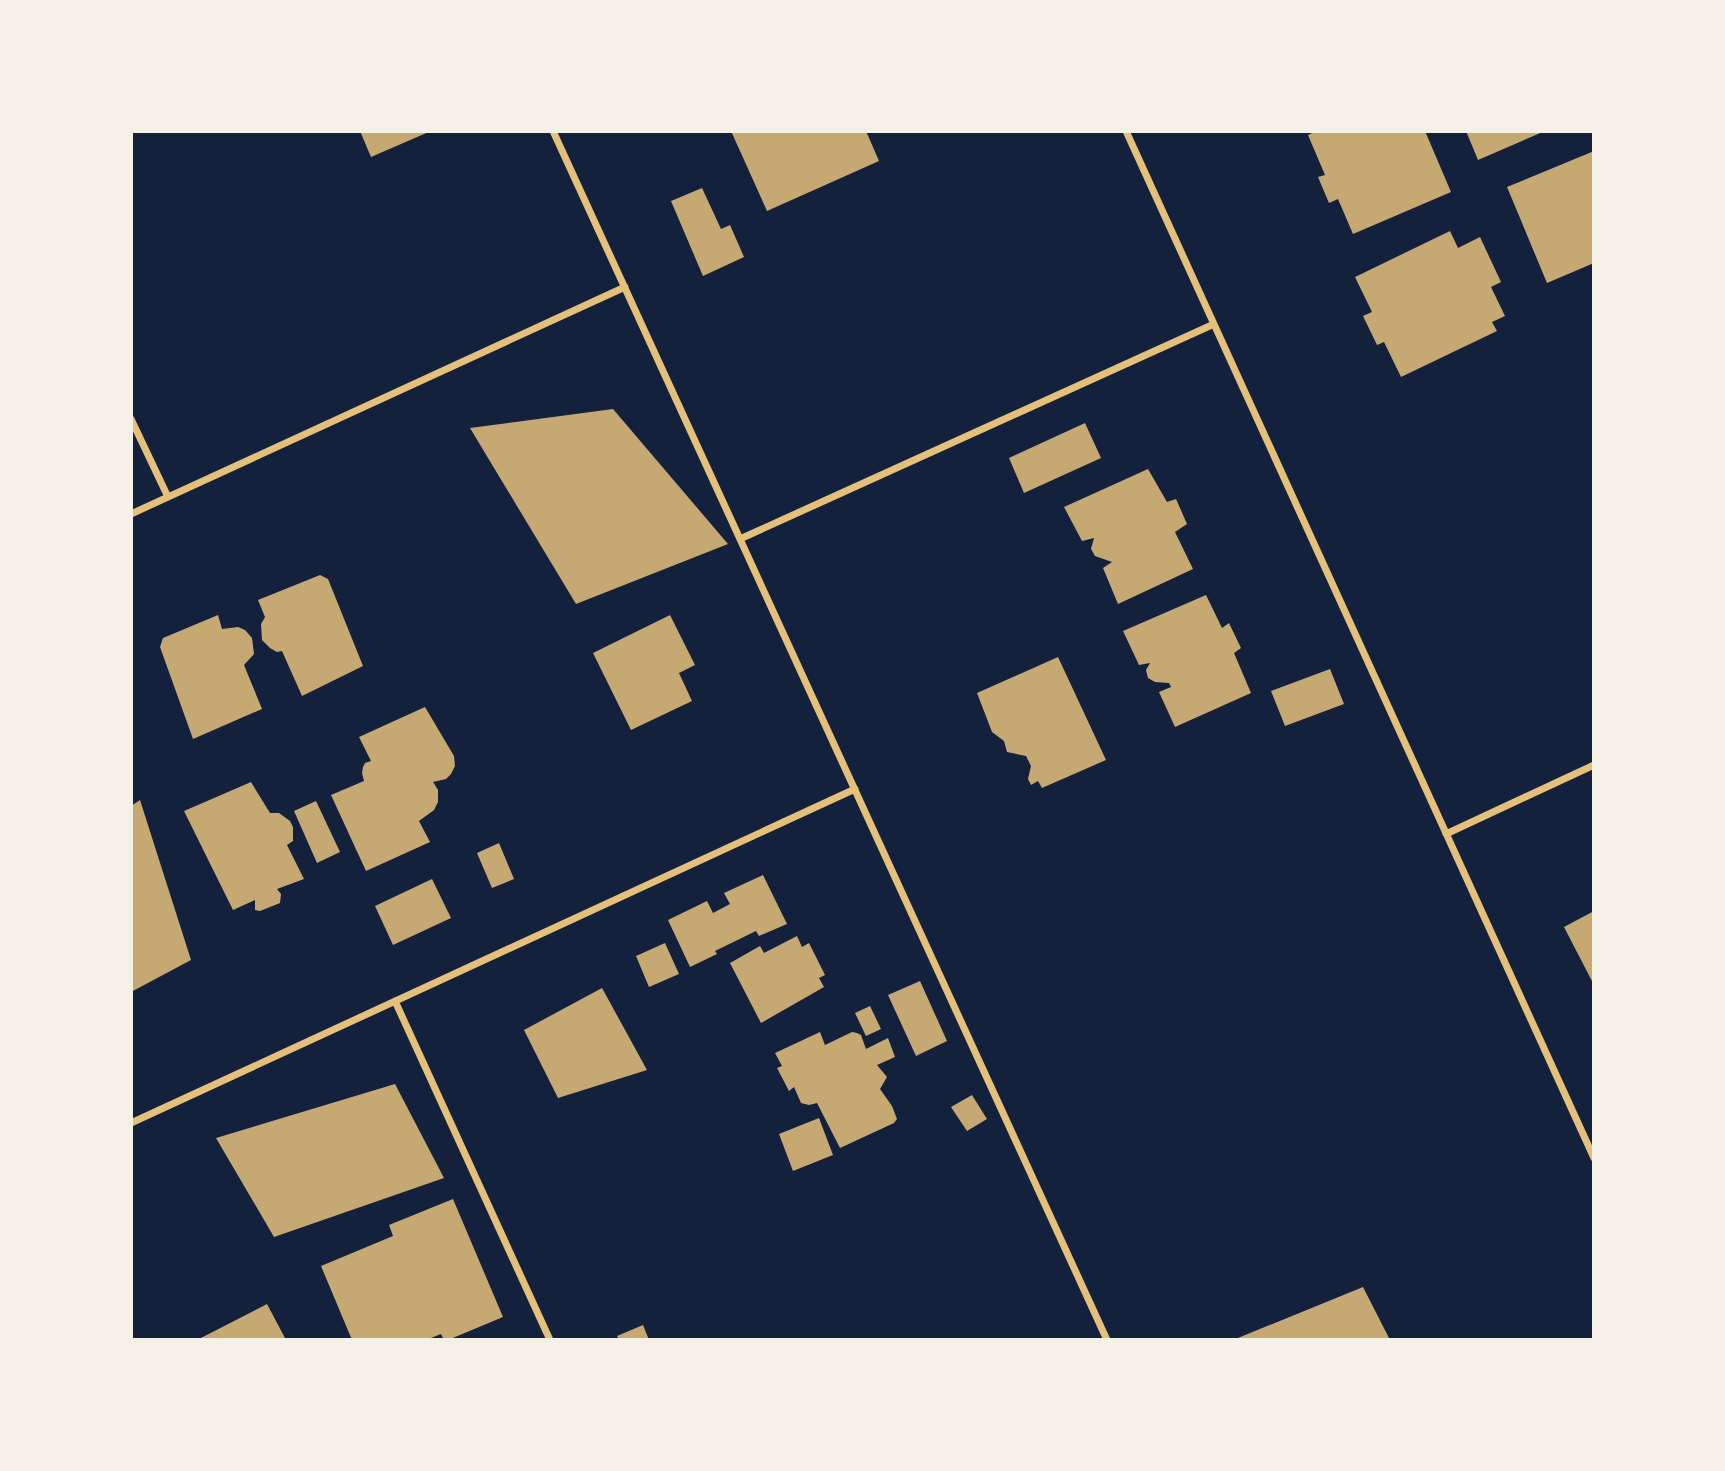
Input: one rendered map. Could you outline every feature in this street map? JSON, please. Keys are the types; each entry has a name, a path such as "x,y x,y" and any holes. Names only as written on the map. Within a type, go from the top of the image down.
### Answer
{"street":[{"path":"553,131 1107,1340"},
{"path":"1126,131 1594,1158"},
{"path":"131,514 625,287"},
{"path":"740,539 1214,324"},
{"path":"131,419 168,498"},
{"path":"1446,834 1594,765"},
{"path":"131,1123 855,789"},
{"path":"394,1001 550,1340"}],"building":[{"path":"360,131 431,131 371,157"},
{"path":"731,131 866,131 879,161 767,211"},
{"path":"1317,131 1425,131 1451,192 1353,234 1338,199 1329,203 1318,177 1325,175 1308,135"},
{"path":"1466,131 1545,131 1478,160"},
{"path":"1594,151 1594,263 1547,283 1507,187"},
{"path":"702,188 721,229 730,225 744,257 703,276 671,201"},
{"path":"1450,231 1458,248 1480,237 1501,282 1491,287 1505,316 1492,322 1497,331 1401,377 1384,342 1377,345 1363,316 1372,312 1355,277"},
{"path":"613,409 728,544 576,604 470,428"},
{"path":"1085,423 1101,458 1024,493 1009,458"},
{"path":"1148,469 1167,502 1176,499 1187,524 1175,532 1193,569 1118,604 1103,568 1112,562 1095,556 1091,549 1094,538 1082,541 1064,507"},
{"path":"320,575 328,579 363,666 302,696 282,651 277,652 262,640 261,624 265,617 258,600"},
{"path":"1206,595 1222,628 1229,623 1241,648 1234,653 1251,693 1175,727 1159,692 1171,687 1169,683 1155,682 1148,678 1146,670 1150,663 1139,665 1123,631"},
{"path":"218,615 222,629 238,627 252,638 254,654 244,665 262,709 193,739 160,647 163,638"},
{"path":"670,615 695,665 679,673 692,701 631,730 593,653"},
{"path":"1058,657 1106,760 1042,788 1038,781 1031,785 1028,779 1031,766 1026,756 1007,752 1004,741 992,732 977,693"},
{"path":"1330,669 1344,704 1285,726 1271,691"},
{"path":"425,707 454,756 455,766 446,779 433,782 438,790 438,802 434,810 419,821 430,842 366,871 331,795 364,781 363,767 371,761 359,737"},
{"path":"251,782 270,813 279,813 290,821 293,841 287,845 304,879 277,889 281,894 280,903 260,911 255,910 255,900 233,910 184,811"},
{"path":"140,800 191,960 131,992 131,806"},
{"path":"316,801 340,852 317,863 294,811"},
{"path":"499,843 514,879 492,888 477,853"},
{"path":"763,875 787,924 759,936 756,931 690,967 668,920 707,901 713,913 730,904 724,893"},
{"path":"432,879 451,918 393,945 375,906"},
{"path":"1594,911 1594,985 1564,927"},
{"path":"797,936 802,947 809,943 825,975 819,978 824,987 761,1023 730,963 760,946 764,953"},
{"path":"665,943 679,974 649,987 636,956"},
{"path":"920,981 947,1041 916,1056 888,995"},
{"path":"602,988 647,1070 558,1098 524,1030"},
{"path":"870,1006 881,1029 866,1036 855,1013"},
{"path":"820,1032 825,1045 852,1032 857,1033 861,1035 866,1049 888,1038 895,1057 877,1065 887,1077 880,1089 897,1119 894,1123 840,1148 817,1103 801,1103 794,1087 789,1091 777,1068 782,1066 775,1053"},
{"path":"395,1084 444,1178 274,1237 216,1138"},
{"path":"972,1095 987,1119 967,1131 951,1107"},
{"path":"819,1118 833,1155 793,1171 779,1134"},
{"path":"453,1199 503,1317 448,1340 444,1340 441,1334 426,1340 352,1340 321,1266 393,1236 389,1225"},
{"path":"1363,1287 1390,1340 1233,1340"},
{"path":"267,1304 286,1340 197,1340"},
{"path":"643,1325 649,1340 619,1340 617,1336"}]}
